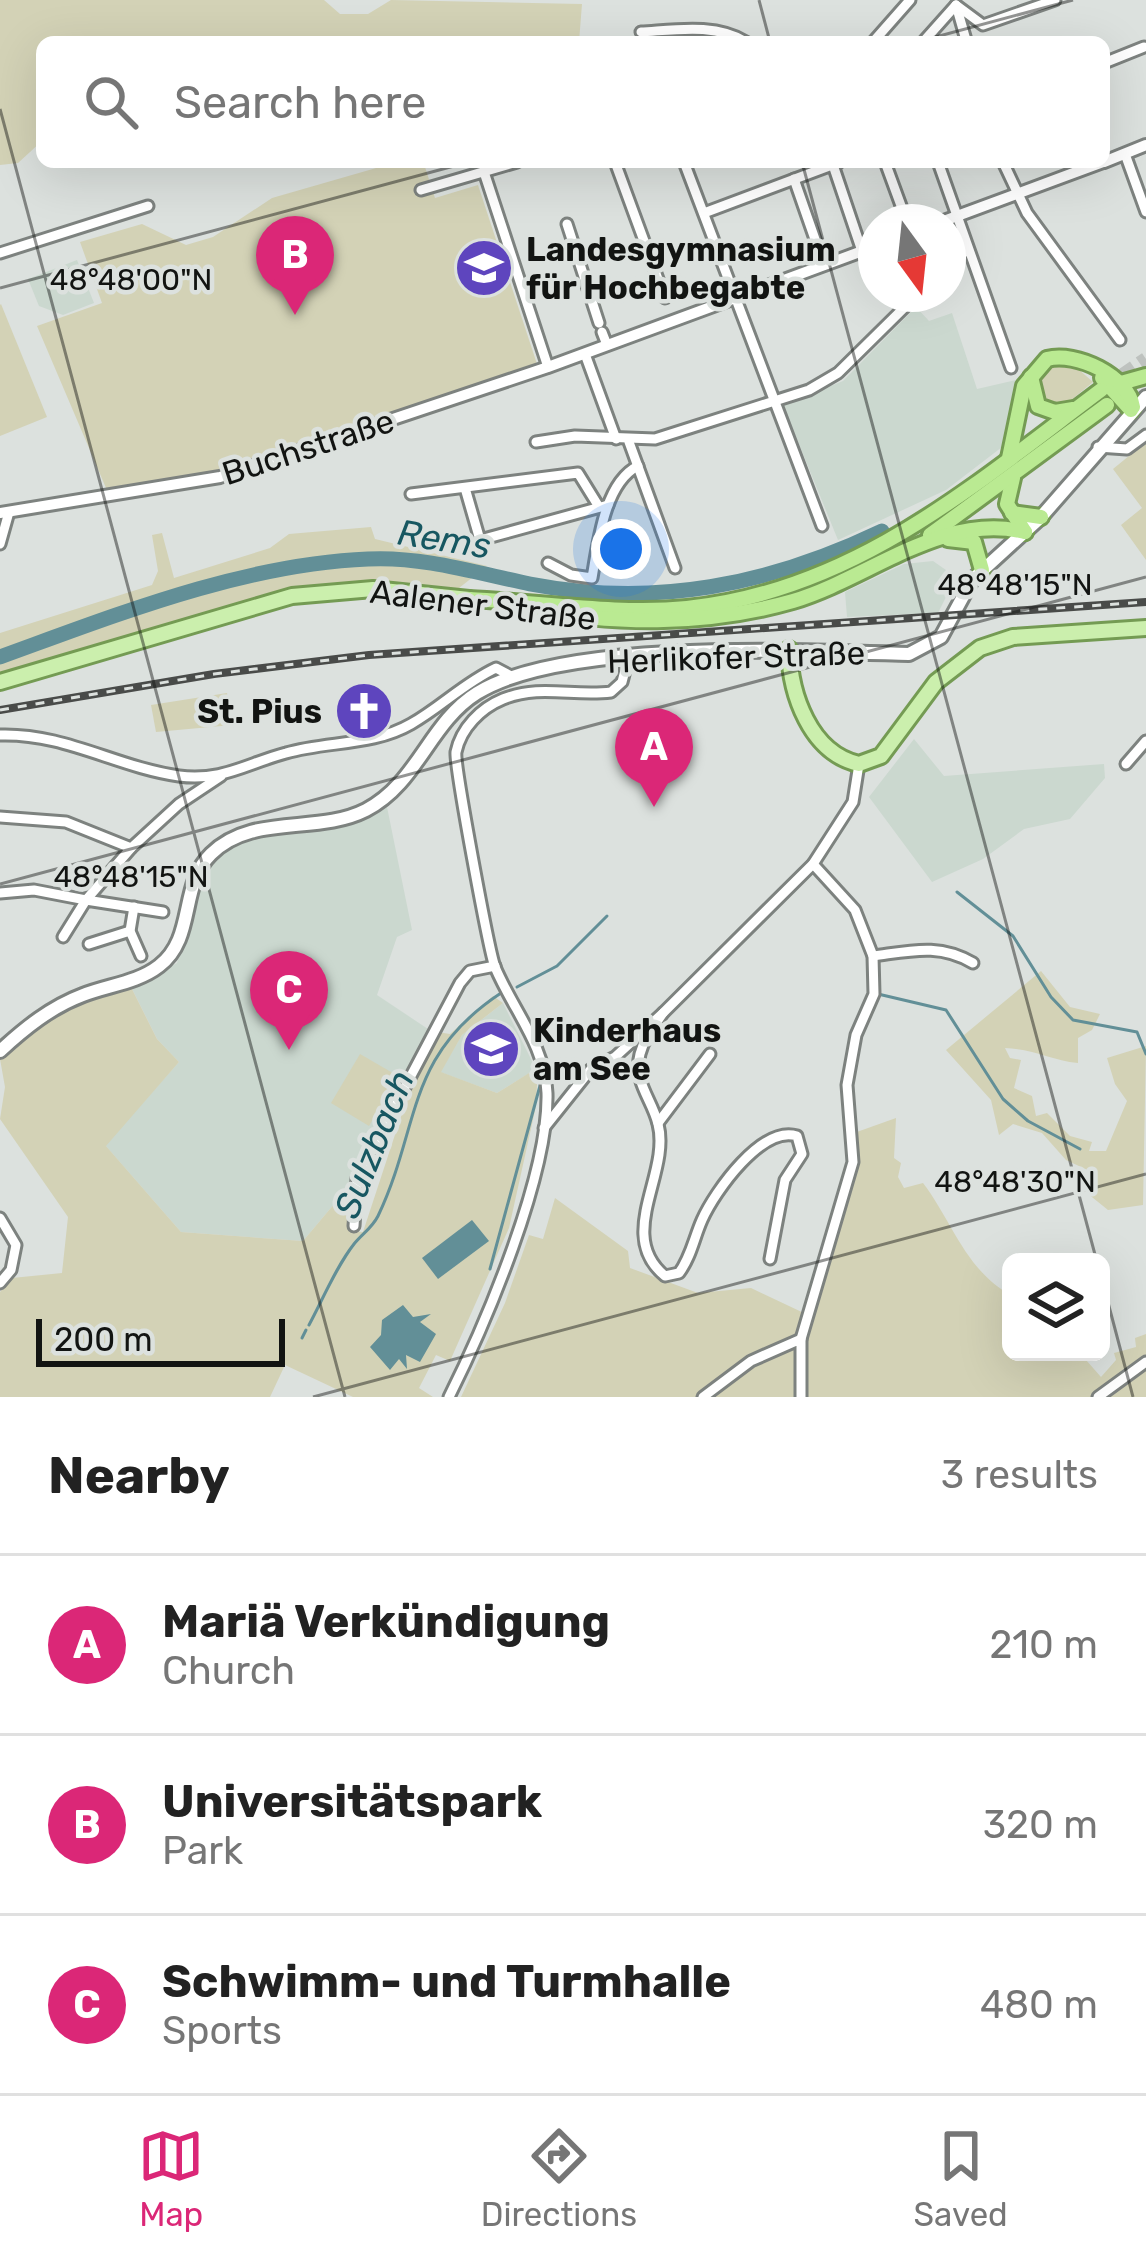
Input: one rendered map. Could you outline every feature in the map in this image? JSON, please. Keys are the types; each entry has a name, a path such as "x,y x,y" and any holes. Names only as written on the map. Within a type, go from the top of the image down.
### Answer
{"highway":[{"path":"1025,532 1009,506 1024,386 1032,371 1060,356 1121,383 1137,405"},
{"path":"1094,369 1137,405"},
{"path":"895,557 1104,397 1055,412 1038,406 1031,396 1032,371"},
{"path":"1121,383 1146,376"},
{"path":"469,599 648,609 740,599 812,578 879,549 1013,468 1078,407"},
{"path":"1009,506 1042,517"},
{"path":"895,557 978,525 1025,532"},
{"path":"937,540 974,542 982,570"},
{"name":"Aalener Straße","path":"469,599 621,622 703,619 797,600 895,557"}],"main road":[{"path":"1025,532 1137,405 1146,387"},
{"name":"Herlikofer Straße","path":"0,1051 52,1010 152,971 175,953 199,869 222,844 259,829 343,820 381,802 417,766 450,715 511,676 628,659 789,649 919,652 941,637 982,570 1025,532"},
{"name":"Aalener Straße","path":"0,682 292,596 373,589 469,599"},
{"path":"789,649 799,706 835,754 859,764 881,756 921,699 962,662 1000,639 1146,628"}],"street":[{"path":"878,36 910,0"},
{"path":"954,3 982,25 1055,0"},
{"path":"954,3 965,36"},
{"path":"927,36 954,3"},
{"path":"641,32 694,29 737,36"},
{"path":"1110,61 1144,47"},
{"path":"1110,160 1144,145"},
{"path":"1125,154 1146,212"},
{"path":"421,190 497,168"},
{"path":"616,168 669,309"},
{"path":"686,168 822,526"},
{"path":"704,213 822,168"},
{"path":"837,168 858,238"},
{"path":"887,168 900,204"},
{"path":"940,168 953,204"},
{"path":"1006,168 1028,212 1120,340"},
{"path":"966,213 1088,168"},
{"path":"484,172 548,367"},
{"path":"794,179 824,265"},
{"path":"0,253 148,206"},
{"path":"567,224 607,346"},
{"path":"966,250 1011,368"},
{"name":"Buchstraße","path":"5,513 220,477 607,346 669,309 737,298 858,252"},
{"path":"536,442 575,436 655,440 776,402 838,374 900,312"},
{"path":"584,354 616,439"},
{"path":"1098,447 1127,449 1146,435"},
{"path":"628,442 674,568"},
{"path":"548,563 571,575 592,578 604,506 627,472 638,466"},
{"path":"412,494 578,473 604,506"},
{"path":"465,488 480,540 604,506"},
{"path":"0,544 5,513"},
{"path":"449,1397 500,1284 544,1128 544,1068 495,966 455,771 456,749 465,730 498,701 540,690 611,692 622,682 628,659"},
{"path":"63,937 86,899 131,848 179,804 221,776 285,753 373,739 408,727 496,668 511,676"},
{"path":"0,735 58,739 181,776 221,776"},
{"path":"1126,764 1146,741"},
{"path":"544,1128 591,1069 615,1057 663,1013 813,864 853,802 859,764"},
{"path":"0,818 66,822 131,848"},
{"path":"801,1397 801,1340 853,1162 847,1085 856,1035 874,994 873,956 855,910 813,864"},
{"path":"0,893 34,890 163,912"},
{"path":"134,907 130,932 141,956"},
{"path":"89,944 130,932"},
{"path":"873,956 950,949 973,963"},
{"path":"354,1226 357,1178 460,983 470,971 495,966"},
{"path":"663,1013 647,1036 638,1072 658,1123 657,1159 643,1218 650,1254 665,1276 683,1268 703,1216 741,1167 773,1136 797,1136 802,1154 785,1180 770,1259"},
{"path":"658,1123 670,1114 710,1054"},
{"path":"0,1218 16,1245 11,1270 0,1283"},
{"path":"703,1397 767,1351 801,1340"},
{"path":"1098,1397 1146,1362"}],"shaded area":[{"path":"77,260 94,303 63,315 39,306 28,279"},
{"path":"911,312 921,312 929,321 952,313 977,389 1016,380 1010,433 1002,447 946,490 838,540 783,405 843,381"},
{"path":"933,561 956,577 938,613 847,617 845,592 904,564"},
{"path":"914,739 944,776 1104,764 1105,778 1070,819 1024,829 983,859 932,882 869,797"},
{"path":"387,807 412,930 397,937 377,995 431,1031 351,1184 303,1241 181,1232 105,1145 179,1062 157,1039 131,987 177,963 202,876 235,842 257,834 340,828"},
{"name":"Kinderhaus am See","path":"503,1003 536,1069 497,1093 440,1072 462,1035"}],"green space":[{"path":"0,0 324,0 340,14 368,14 391,0 582,4 579,36 36,36 36,146 18,163 0,165"},
{"path":"376,168 425,168 435,198 478,185 537,364 217,471 106,488 37,326 102,303 80,242 142,224 186,245 213,237 272,198"},
{"path":"0,305 47,417 0,436"},
{"path":"1054,364 1077,368 1093,382 1070,401 1048,403 1042,398 1038,376"},
{"path":"1146,442 1146,560 1121,525 1142,508 1113,469"},
{"path":"371,527 375,539 487,566 459,588 302,589 0,678 0,633 152,585 158,571 152,535 162,533 174,578 270,548 289,534"},
{"path":"227,693 232,725 156,732 151,705"},
{"path":"1041,971 1070,1007 1100,1014 1092,1030 1078,1038 1078,1063 1005,1048 1010,1058 1021,1060 1014,1088 1032,1096 1036,1116 1047,1113 1070,1136 1092,1142 1089,1151 1106,1151 1127,1101 1115,1084 1107,1058 1146,1046 1143,1205 1108,1210 1077,1185 1094,1173 1066,1160 1042,1133 1013,1124 999,1135 991,1100 946,1050"},
{"path":"131,987 157,1039 179,1062 106,1146 181,1232 303,1241 351,1184 431,1031 450,1034 493,996 503,1003 462,1035 441,1072 497,1093 529,1073 537,1084 536,1106 509,1228 450,1361 436,1355 419,1388 433,1397 353,1397 285,1365 270,1397 0,1397 0,1292 12,1278 62,1273 68,1217 0,1119 5,1087 0,1059 60,1013","holes":["412,1083 363,1232 351,1231 359,1182"]},
{"path":"360,1054 398,1076 369,1126 331,1103"},
{"path":"896,1118 894,1158 901,1163 898,1177 904,1188 923,1183 971,1259 1002,1289 1002,1361 1087,1361 1101,1377 1116,1360 1114,1353 1136,1347 1135,1338 1146,1334 1146,1397 461,1397 505,1303 529,1235 543,1239 555,1198 628,1251 630,1268 698,1293 751,1288 806,1314 833,1239 854,1133"}],"water":[{"path":"472,1220 489,1241 438,1279 422,1258"},
{"path":"403,1305 413,1317 431,1314 420,1322 436,1334 420,1362 406,1355 407,1369 399,1359 390,1370 370,1347 381,1335 382,1320"}],"waterway":[{"name":"Rems","path":"0,657 181,594 321,563 409,560 576,591 667,592 754,578 882,531"},
{"path":"957,892 1013,936 1051,997 1073,1020 1137,1032 1146,1054"},
{"name":"Sulzbach","path":"517,987 557,966 607,916"},
{"name":"Sulzbach","path":"309,1325 347,1253 378,1216 431,1068 470,1017 501,993"},
{"path":"878,994 946,1010 1003,1099 1028,1121 1080,1149"},
{"path":"490,1269 541,1082"},
{"name":"Sulzbach","path":"302,1338 306,1330"}],"tunnel":[{"path":"1105,387 1146,359"}],"railway":[{"path":"0,710 214,674 369,655 1146,602"}],"place":[{"name":"Landesgymnasium für Hochbegabte","path":"484,268"},
{"name":"Universitätspark","path":"295,315"},
{"name":"St. Pius","path":"364,711"},
{"name":"Mariä Verkündigung","path":"654,807"},
{"name":"Kinderhaus am See","path":"491,1049"},
{"name":"Schwimm- und Turmhalle","path":"289,1050"}]}
